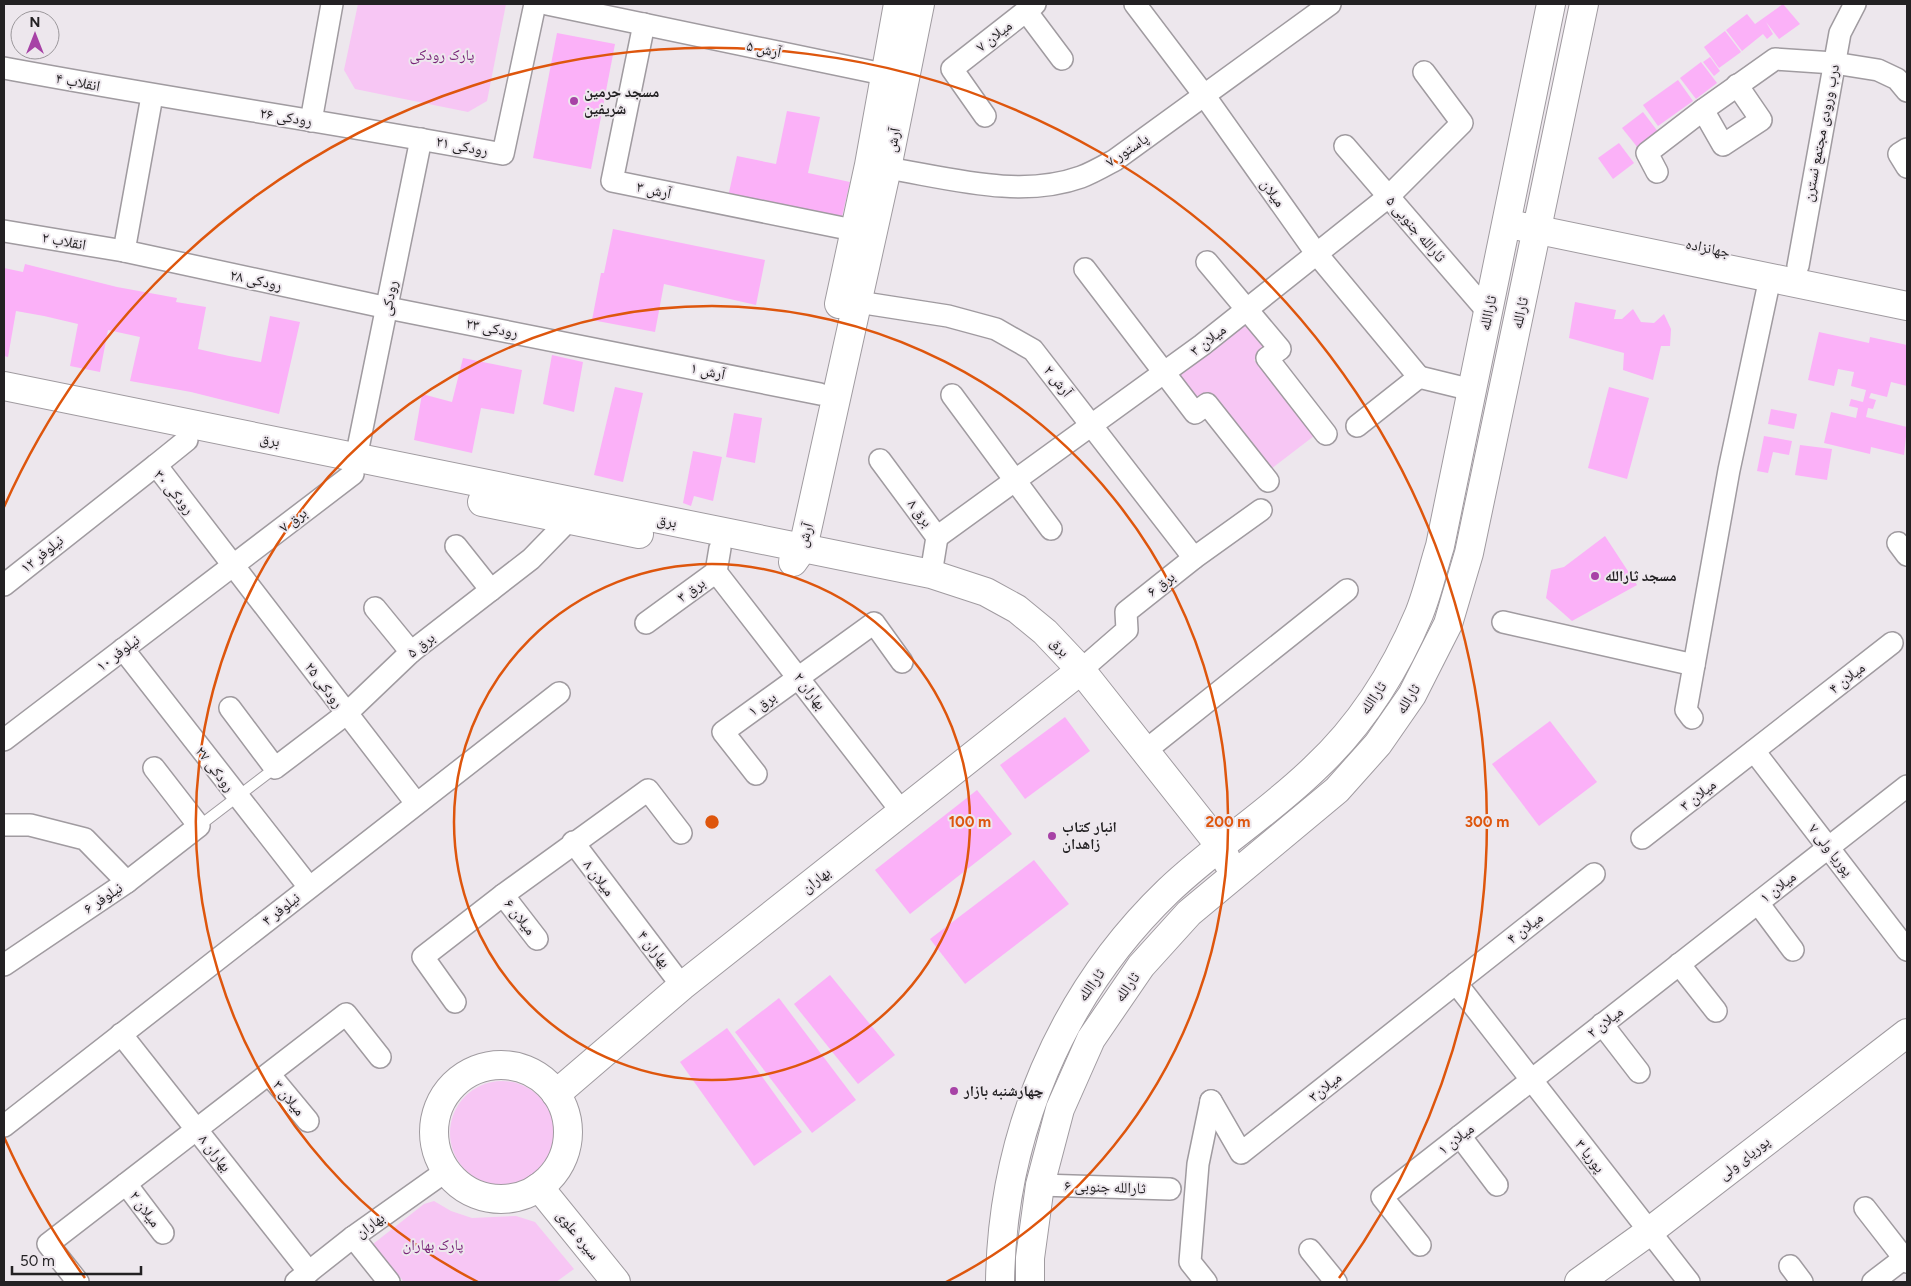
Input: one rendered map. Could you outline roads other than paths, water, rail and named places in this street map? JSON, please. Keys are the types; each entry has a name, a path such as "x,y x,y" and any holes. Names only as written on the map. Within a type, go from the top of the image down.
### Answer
{"street":[{"path":"311,121 332,4"},
{"name":"رودکی ۲۱","path":"421,139 503,154 536,4"},
{"name":"آرش ۵","path":"547,4 884,74"},
{"name":"آرش","path":"794,552 820,394 849,300 853,230 878,166 884,74 898,4"},
{"name":"آرش","path":"794,552 878,166 920,4"},
{"name":"میلان","path":"1134,4 1204,95 1316,253 1419,377"},
{"name":"پاستور ۷","path":"878,166 985,184 1024,187 1081,177 1115,160 1330,4"},
{"name":"ثاراالله","path":"1000,1282 1000,1255 1010,1179 1032,1099 1065,1024 1117,948 1168,891 1315,768 1354,725 1386,680 1419,613 1440,546 1551,4"},
{"name":"ثارالله","path":"1030,1282 1030,1258 1040,1185 1060,1109 1091,1039 1141,966 1189,913 1337,790 1378,744 1412,695 1448,624 1469,553 1584,4"},
{"name":"درب ورودی مجتمع نسترن","path":"1692,718 1686,710 1729,470 1834,63 1840,33 1855,4"},
{"path":"1031,8 1062,59"},
{"name":"میلان ۷","path":"985,116 952,69 1031,8"},
{"name":"آرش ۳","path":"644,24 612,181 853,230"},
{"path":"1657,172 1647,154 1703,110 1775,59 1834,63 1878,70 1897,78 1907,91"},
{"name":"انقلاب ۴","path":"4,68 152,96"},
{"name":"میلان ۳","path":"937,537 1014,479 1164,374 1388,197 1462,123 1424,72"},
{"path":"1703,110 1723,145 1760,120 1737,85"},
{"path":"124,251 152,96"},
{"name":"رودکی ۲۶","path":"152,96 421,139"},
{"name":"رودکی","path":"355,466 421,139"},
{"name":"ثارالله جنوبی ۵","path":"1345,146 1488,312"},
{"path":"1907,149 1899,154 1907,167"},
{"name":"جهانزاده","path":"1508,215 1780,268 1907,289"},
{"name":"انقلاب ۲","path":"4,231 124,251"},
{"name":"رودکی ۲۸","path":"124,251 388,308"},
{"path":"1207,262 1280,349 1267,358 1326,434"},
{"path":"1085,268 1195,413 1207,404 1268,481"},
{"name":"جهانزاده","path":"1780,268 1907,306"},
{"name":"آرش ۲","path":"849,300 948,316 996,329 1033,350 1194,558"},
{"name":"رودکی ۲۳","path":"388,308 596,348"},
{"name":"آرش ۱","path":"596,348 820,394"},
{"path":"1357,426 1419,377 1472,390"},
{"name":"برق","path":"4,386 355,466 718,560 794,552 979,608 1008,623 1074,676 1145,751 1215,852"},
{"path":"952,395 1051,529"},
{"name":"برق","path":"4,406 187,440 355,466 794,552 931,574 986,592 1018,609 1046,632 1074,676 1215,852"},
{"path":"156,465 187,440"},
{"name":"برق ۸","path":"880,460 937,537 931,574"},
{"name":"رودکی ۳۰","path":"80,523 156,465 233,566"},
{"name":"برق ۷","path":"233,566 355,466"},
{"name":"برق ۶","path":"1074,676 1127,630 1126,612 1194,558 1261,510"},
{"name":"برق ۵","path":"275,768 346,714 410,652 531,559 568,521"},
{"name":"نیلوفر ۱۲","path":"4,585 80,523"},
{"path":"456,546 491,590"},
{"name":"برق ۳","path":"646,623 718,560"},
{"name":"بهاران ۲","path":"718,560 800,678 902,812"},
{"name":"نیلوفر ۱۰","path":"4,740 233,566"},
{"name":"رودکی ۲۵","path":"233,566 416,803"},
{"path":"1145,751 1347,590"},
{"path":"375,608 410,652"},
{"path":"1503,622 1694,665"},
{"name":"برق ۱","path":"756,774 723,732 874,623 902,662"},
{"name":"میلان ۴","path":"1754,751 1892,643"},
{"name":"رودکی ۲۷","path":"123,649 309,887"},
{"name":"بهاران","path":"556,1094 682,986 1074,676"},
{"name":"نیلوفر ۴","path":"4,1126 558,693"},
{"path":"230,708 275,768"},
{"name":"میلان ۳","path":"1642,838 1754,751"},
{"name":"پوریا ولی ۷","path":"1754,751 1907,950"},
{"path":"154,768 199,826"},
{"path":"455,1002 423,957 573,842 648,790 681,833"},
{"path":"1829,847 1905,791"},
{"path":"4,825 30,825 85,839 127,882"},
{"name":"نیلوفر ۶","path":"4,965 127,882 199,826"},
{"name":"میلان ۸","path":"573,842 626,913"},
{"name":"میلان ۱","path":"1679,964 1829,847"},
{"path":"1215,852 1234,876"},
{"name":"میلان ۴","path":"1456,982 1594,874"},
{"name":"میلان ۶","path":"503,895 537,939"},
{"path":"1758,903 1793,950"},
{"name":"بهاران ۴","path":"626,913 682,986"},
{"path":"1679,964 1716,1011"},
{"name":"میلان ۲","path":"1531,1080 1679,964"},
{"name":"پوریا ۳","path":"1456,982 1689,1282"},
{"name":"میلان۳","path":"1206,1282 1190,1262 1198,1164 1211,1101 1241,1153 1456,982"},
{"path":"78,1282 48,1244 346,1014 380,1057"},
{"path":"1602,1024 1639,1072"},
{"name":"پوریای ولی","path":"1579,1282 1650,1231 1907,1033"},
{"name":"بهاران ۸","path":"121,1034 197,1130 303,1277"},
{"path":"502,1065 522,1069 541,1078 556,1094 565,1112 568,1133 564,1154 554,1172 540,1187 521,1196 500,1199 479,1196 460,1186 446,1171 436,1152 433,1131 436,1118 447,1092 462,1078 481,1068 502,1065"},
{"name":"میلان ۳","path":"269,1074 308,1121"},
{"name":"میلان ۱","path":"1420,1245 1382,1197 1531,1080"},
{"path":"1460,1136 1497,1185"},
{"name":"بهاران","path":"303,1277 353,1237 446,1171"},
{"name":"میلان ۲","path":"126,1184 163,1234"},
{"name":"ثارالله جنوبی ۶","path":"1040,1185 1170,1189"},
{"name":"سیره علوی","path":"540,1187 616,1282"},
{"path":"1865,1208 1906,1259 1873,1282"},
{"path":"353,1237 389,1282"},
{"path":"1310,1250 1336,1282"}],"lane":[{"path":"199,826 275,768"}],"place":[{"name":"مسجد حرمین شریفین","path":"574,101"},
{"name":"مسجد ثارالله","path":"1595,576"},
{"name":"انبار کتاب زاهدان","path":"1052,836"},
{"name":"چهارشنبه بازار","path":"954,1091"}],"park label":[{"name":"پارک رودکی","path":"442,55"},
{"name":"پارک بهاران","path":"433,1245"}]}
